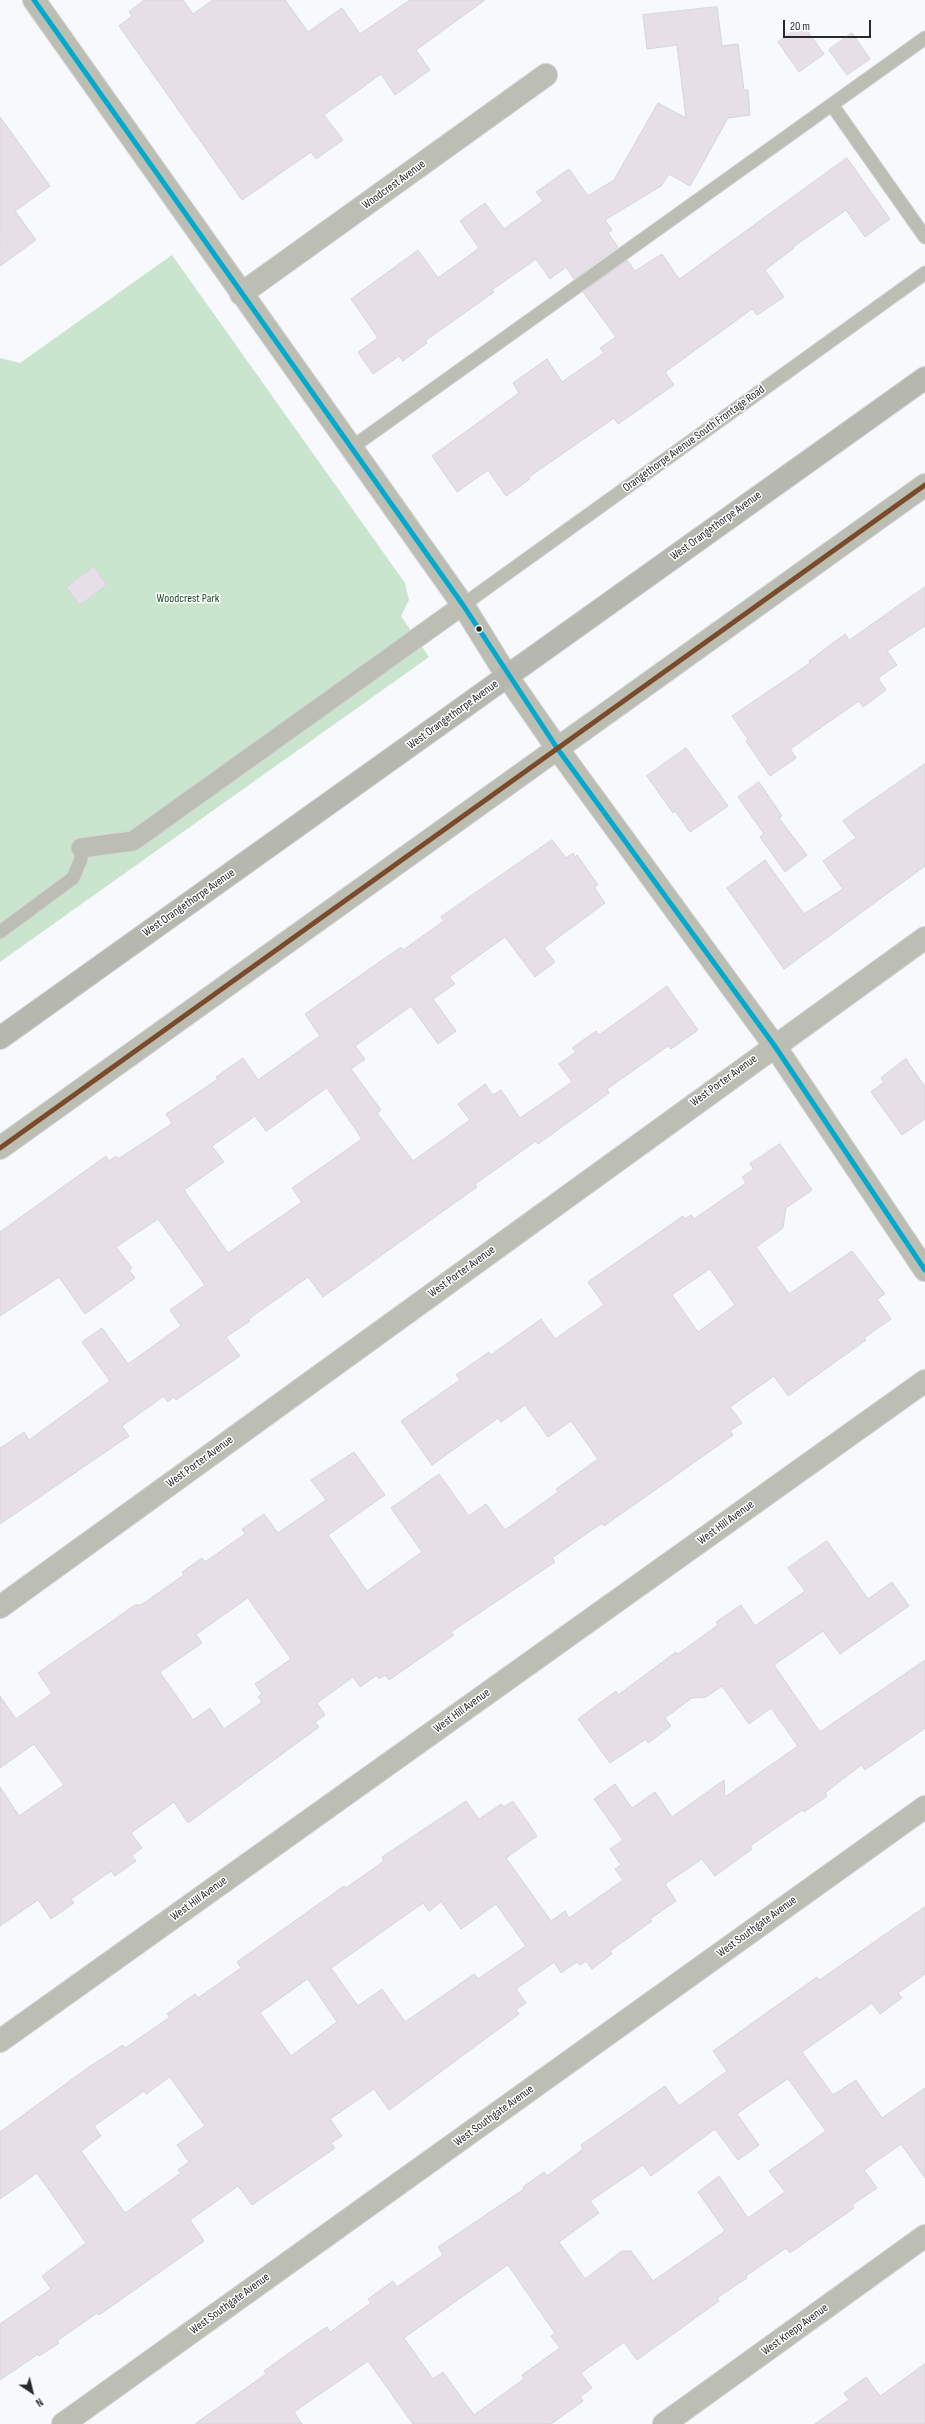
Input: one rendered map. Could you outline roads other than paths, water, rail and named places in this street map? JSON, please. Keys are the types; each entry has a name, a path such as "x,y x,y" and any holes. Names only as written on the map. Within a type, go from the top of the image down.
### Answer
{"main road":[{"name":"West Orangethorpe Avenue","path":"0,1038 925,378"}],"street":[{"path":"39,2 241,294 463,605 507,676 557,748 774,1045 925,1270"},
{"name":"Woodcrest Avenue","path":"241,294 546,75"},
{"path":"0,1148 925,485"},
{"path":"81,848 133,841 463,605"},
{"name":"West Porter Avenue","path":"0,1607 774,1045 925,938"},
{"name":"West Hill Avenue","path":"0,2041 925,1381"},
{"name":"West Southgate Avenue","path":"63,2424 925,1807"},
{"name":"West Knepp Avenue","path":"664,2424 925,2236"}],"lane":[{"path":"351,448 925,38"},
{"path":"832,105 925,236"},
{"name":"Orangethorpe Avenue South Frontage Road","path":"463,605 925,273"},
{"path":"0,932 73,878 81,859 81,848"}],"park label":[{"name":"Woodcrest Park","path":"188,599"}]}
